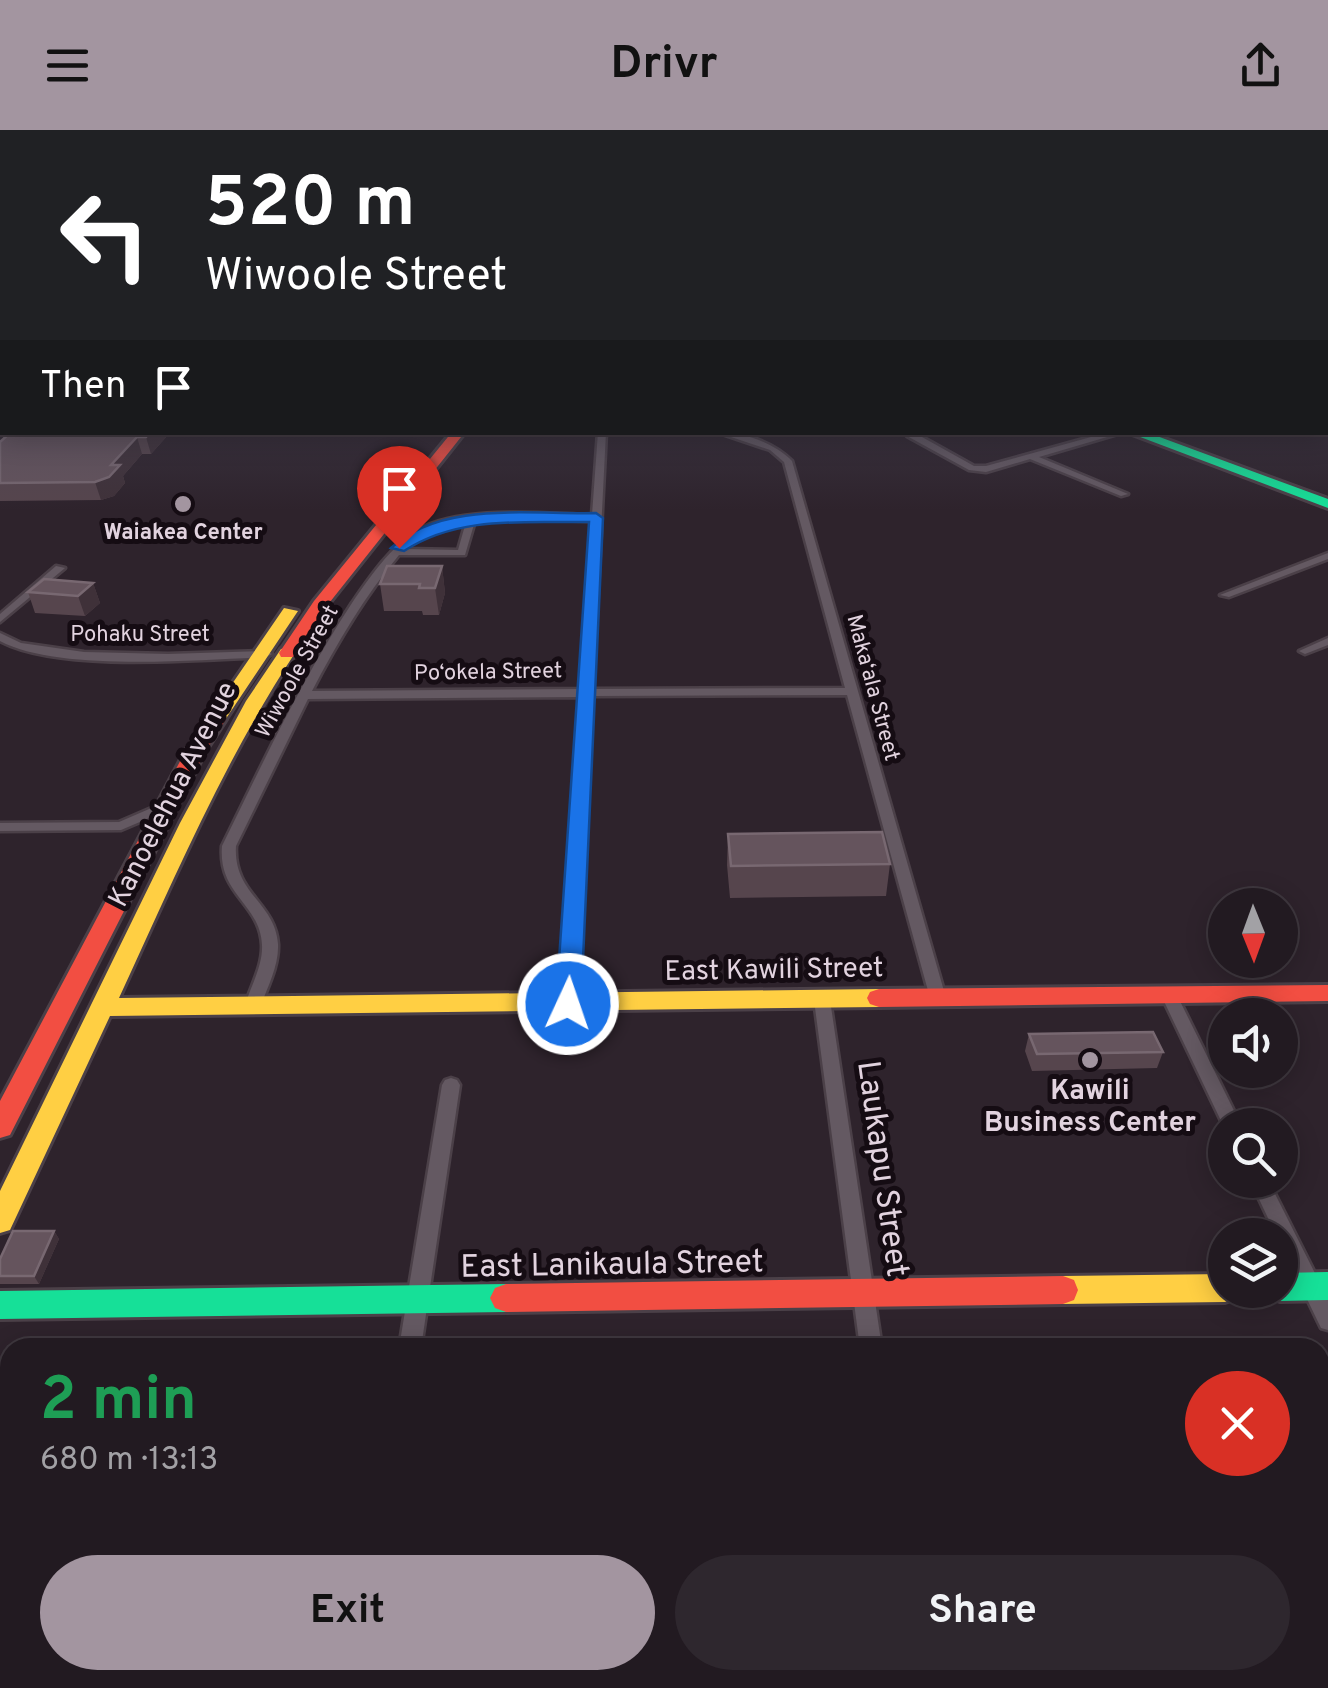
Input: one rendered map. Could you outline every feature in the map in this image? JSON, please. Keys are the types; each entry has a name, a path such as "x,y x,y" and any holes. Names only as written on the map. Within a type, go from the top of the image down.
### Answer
{"main road":[{"name":"Kanoelehua Avenue","path":"0,1128 166,806 258,654 434,435"},
{"name":"Kanoelehua Avenue","path":"0,1221 224,756 284,654 457,435"},
{"path":"1141,435 1328,504"},
{"path":"81,974 85,1001 102,1008"},
{"name":"East Kawili Street","path":"102,1008 1328,993"},
{"path":"47,1038 64,1023 102,1008"},
{"name":"East Lanikaula Street","path":"0,1305 1208,1288"}],"street":[{"path":"568,1004 602,435"},
{"name":"Maka‘ala Street","path":"730,435 773,448 788,460 938,998"},
{"path":"912,435 972,468 986,469 1109,435"},
{"path":"1032,456 1124,494"},
{"name":"Wiwoole Street","path":"253,1005 270,942 259,912 232,882 226,857 303,695 396,552 427,530 471,520 596,518"},
{"path":"396,552 462,554 471,520"},
{"path":"1225,595 1328,556"},
{"path":"1,614 60,568"},
{"name":"Pohaku Street","path":"0,636 14,648 61,655 284,654"},
{"path":"1305,651 1328,641"},
{"name":"Po‘okela Street","path":"303,695 852,691"},
{"path":"0,827 121,826 166,806"},
{"path":"121,826 150,840"},
{"path":"1169,995 1224,1108"},
{"name":"Laukapu Street","path":"822,1000 869,1338"},
{"path":"412,1338 451,1086"},
{"path":"1270,1198 1320,1286 1328,1321"}],"building":[{"path":"8,435 148,435 137,437 111,465 120,465 109,477 95,482 0,483 0,442"},
{"path":"387,566 442,566 435,588 419,588 420,584 380,584"},
{"path":"44,579 93,583 78,596 28,592"},
{"path":"882,832 890,864 731,866 728,834"},
{"path":"1153,1032 1163,1052 1037,1054 1029,1034"},
{"path":"13,1231 54,1231 34,1276 0,1276 0,1259"}],"traffic: fast":[{"path":"1141,435 1328,504"},
{"path":"1298,1287 1328,1286"},
{"path":"0,1305 506,1298"}],"traffic: slow":[{"path":"217,719 290,611"},
{"path":"0,1221 190,823 255,701 287,653"},
{"path":"101,1007 879,998"},
{"path":"1063,1290 1208,1288"}],"traffic: jam":[{"path":"287,653 320,604 457,435"},
{"path":"0,1127 196,750 217,719"},
{"path":"879,998 1328,993"},
{"path":"506,1298 1063,1290"}],"place":[{"name":"Waiakea Center","path":"183,504"},
{"name":"Kawili Business Center","path":"1090,1060"}],"route":[{"path":"399,548 427,530 462,521 596,518 568,1004"}]}
